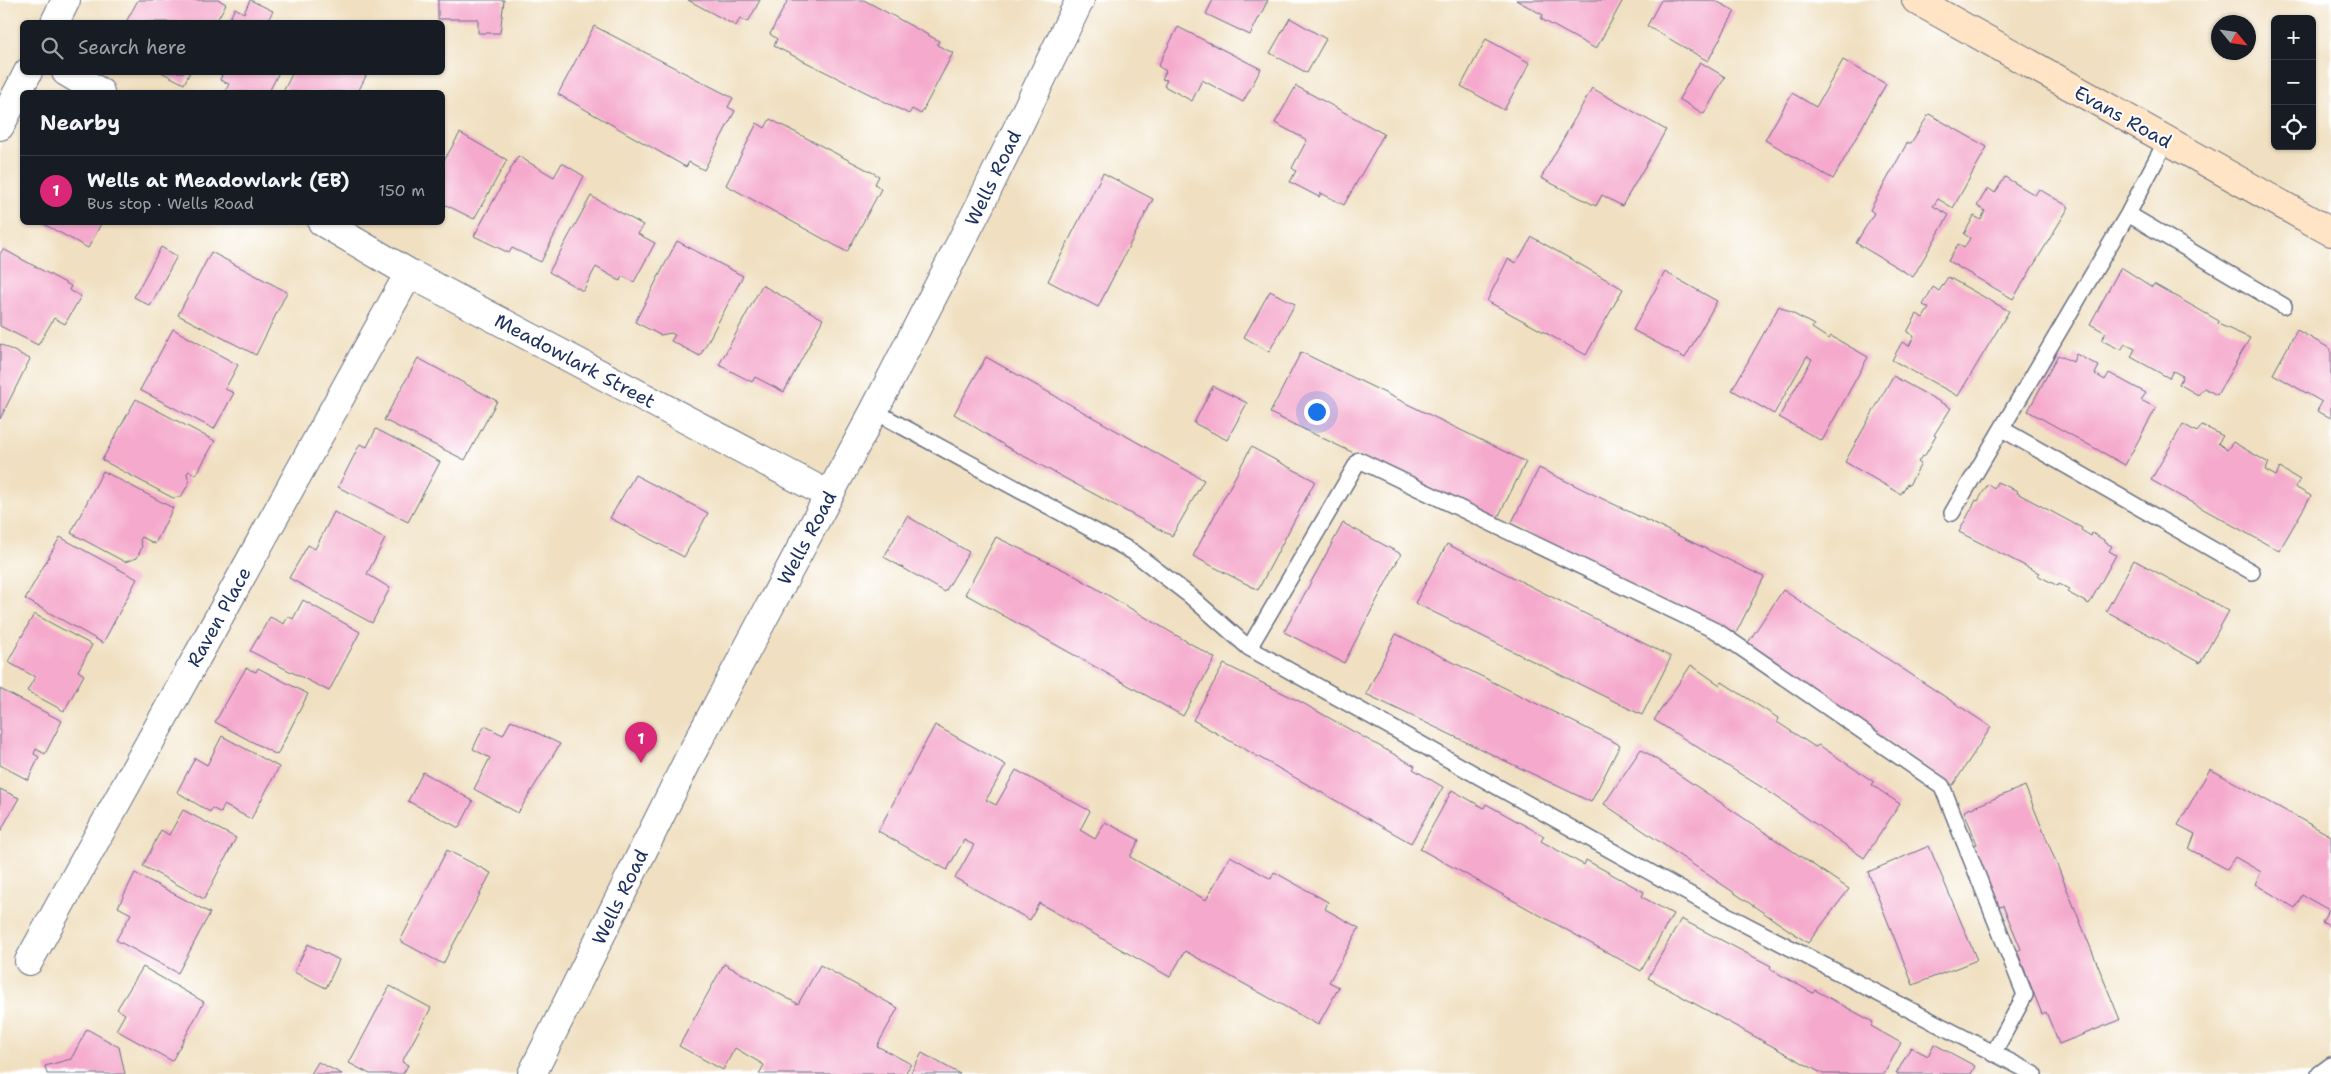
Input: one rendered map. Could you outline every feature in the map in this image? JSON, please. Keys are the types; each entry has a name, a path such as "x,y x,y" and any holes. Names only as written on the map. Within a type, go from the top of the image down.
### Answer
{"street":[{"path":"56,20 66,0"},
{"name":"Wells Road","path":"532,1074 688,760 830,495 980,205 1080,0"},
{"name":"Evans Road","path":"1916,0 2331,232"},
{"path":"0,126 26,75"},
{"path":"71,75 97,90"},
{"name":"Meadowlark Street","path":"327,225 409,273 830,495"},
{"name":"Raven Place","path":"29,962 409,273"}],"lane":[{"path":"1952,513 2128,214 2166,141"},
{"path":"2128,214 2284,306"},
{"path":"874,411 1133,552 1189,595 1249,648 1725,914 2034,1074"},
{"path":"2002,429 2252,572"},
{"path":"1249,648 1358,460 1718,632 1942,786 2025,995 1993,1054"},
{"path":"2319,1074 2331,1065"}],"building":[{"path":"138,0 219,0 226,4 217,20 127,20"},
{"path":"250,0 273,11 268,20 229,20 235,8 244,13"},
{"path":"438,0 504,0 500,33 478,33 478,19 438,19"},
{"path":"688,0 760,0 748,22 740,18 736,26"},
{"path":"788,0 864,0 939,41 937,45 953,53 921,114 912,109 909,114 774,46 777,39 770,34"},
{"path":"1213,0 1268,0 1250,35 1206,14"},
{"path":"1516,0 1623,0 1596,49 1541,19 1543,15"},
{"path":"1661,0 1714,0 1735,11 1708,61 1647,26"},
{"path":"1290,18 1326,39 1307,73 1270,53"},
{"path":"594,26 733,98 728,107 735,111 704,170 689,162 686,167 558,94"},
{"path":"1178,27 1261,69 1243,102 1202,80 1192,101 1164,86 1167,80 1162,79 1166,71 1158,66"},
{"path":"1486,39 1530,63 1504,110 1461,86"},
{"path":"1843,60 1886,84 1833,179 1765,140 1792,93 1816,107"},
{"path":"1700,62 1725,77 1704,114 1679,99"},
{"path":"167,75 188,75 184,84"},
{"path":"222,75 278,75 270,90 226,90 229,84 220,80"},
{"path":"292,75 366,76 359,90 284,90"},
{"path":"1296,86 1384,134 1344,205 1321,193 1319,197 1290,182 1296,171 1292,168 1307,140 1275,123"},
{"path":"1592,88 1666,130 1622,206 1602,195 1596,206 1541,178"},
{"path":"1929,114 1987,147 1953,208 1938,199 1933,206 1949,215 1913,277 1856,243 1874,213 1870,210 1907,143 1911,143"},
{"path":"770,119 879,176 875,184 881,189 847,252 726,185 757,123 765,128"},
{"path":"460,133 507,160 474,219 445,206 445,159"},
{"path":"518,156 554,177 562,163 584,176 541,262 512,248 509,253 474,236"},
{"path":"1103,173 1153,199 1098,307 1048,281"},
{"path":"2005,177 2035,195 2039,189 2069,207 2013,299 1948,261 1958,244 1964,248 1970,238 1964,234 1974,216 1981,220 1985,211 1977,206 1988,188 1995,193"},
{"path":"591,196 643,225 638,234 655,243 634,282 622,276 620,281 596,267 583,291 549,272"},
{"path":"46,225 100,225 88,248"},
{"path":"1532,237 1623,289 1586,355 1487,301 1508,259 1516,263"},
{"path":"677,241 743,276 700,356 671,341 675,335 671,333 660,335 635,322"},
{"path":"161,247 177,256 150,306 134,297"},
{"path":"3,249 71,286 69,290 81,296 65,324 54,318 38,345 0,326 0,254"},
{"path":"211,252 287,292 256,355 178,315"},
{"path":"2121,267 2152,287 2154,284 2219,321 2218,324 2250,338 2217,395 2204,388 2198,395 2179,384 2183,376 2173,371 2169,378 2131,357 2135,349 2125,344 2121,350 2101,340 2106,333 2090,324"},
{"path":"1665,272 1717,301 1685,358 1633,330"},
{"path":"1948,277 2009,311 1958,396 1892,360 1902,342 1909,346 1914,336 1907,332 1917,314 1923,318 1929,308 1923,305 1933,287 1939,291"},
{"path":"762,285 823,319 784,392 755,377 752,382 719,365"},
{"path":"1270,291 1295,304 1269,352 1244,337"},
{"path":"1779,306 1814,325 1812,328 1829,339 1831,336 1868,357 1822,441 1779,417 1812,359 1807,356 1774,414 1732,390"},
{"path":"173,329 238,365 225,389 234,393 214,429 140,390"},
{"path":"2297,330 2331,349 2331,418 2317,411 2322,402 2273,374"},
{"path":"0,344 30,359 0,419"},
{"path":"1301,352 1526,462 1496,521 1270,413"},
{"path":"2076,354 2099,366 2095,374 2105,380 2109,373 2146,393 2141,400 2156,408 2125,465 2028,411 2058,355 2073,362"},
{"path":"986,357 1204,480 1172,536 1007,447 954,414"},
{"path":"418,358 497,401 465,460 384,420"},
{"path":"1893,376 1951,408 1934,435 1936,436 1924,457 1922,456 1918,462 1921,464 1909,485 1907,484 1901,494 1845,462"},
{"path":"1213,386 1247,403 1227,440 1194,423"},
{"path":"136,399 215,441 196,475 189,471 187,473 189,483 181,497 173,498 102,460"},
{"path":"2183,424 2197,432 2202,425 2223,436 2218,443 2227,450 2233,442 2269,463 2265,470 2276,476 2280,468 2300,480 2295,487 2311,496 2279,551 2151,480"},
{"path":"376,429 440,462 408,522 338,487 360,444 367,447"},
{"path":"1251,447 1315,481 1258,590 1193,556"},
{"path":"1539,468 1764,577 1735,635 1510,526"},
{"path":"103,471 173,508 155,544 142,537 140,540 142,547 137,558 125,562 71,533"},
{"path":"635,475 708,513 684,557 610,518"},
{"path":"1997,482 2018,491 2017,493 2082,528 2081,530 2091,536 2092,533 2112,546 2109,551 2116,555 2089,604 2067,592 2069,589 2059,584 2058,586 2037,575 2039,573 1959,532 1976,500 1978,501 1988,484 1994,488"},
{"path":"334,512 385,539 367,574 390,588 372,623 289,578 308,545 315,549"},
{"path":"907,516 969,552 945,592 884,557"},
{"path":"1343,523 1401,554 1344,663 1284,632"},
{"path":"60,537 137,579 103,643 25,599"},
{"path":"996,537 1070,573 1215,658 1183,716 965,594"},
{"path":"1447,544 1671,657 1642,715 1415,603"},
{"path":"2134,560 2229,611 2200,663 2106,611"},
{"path":"1783,590 1991,727 1953,785 1745,647"},
{"path":"303,600 360,632 329,691 250,651 270,617 284,624 288,616 293,619"},
{"path":"34,614 92,645 78,671 84,675 64,711 27,691 35,677 8,662"},
{"path":"1396,634 1620,745 1591,802 1366,694"},
{"path":"1224,664 1299,701 1415,766 1413,769 1443,787 1411,843 1193,720"},
{"path":"1691,665 1720,685 1722,682 1778,718 1777,722 1815,747 1819,745 1874,782 1872,785 1900,804 1864,858 1774,795 1654,720"},
{"path":"246,668 256,672 258,668 308,694 277,755 215,722"},
{"path":"0,689 62,721 45,754 36,749 34,754 39,757 28,780 0,765"},
{"path":"511,720 560,744 518,813 474,789 490,758 473,749 481,732 485,726 503,735"},
{"path":"935,725 1006,765 986,800 996,805 1016,770 1090,811 1080,830 1095,839 1105,822 1139,840 1130,857 1206,900 1230,856 1271,879 1274,872 1328,902 1325,909 1359,928 1329,982 1339,987 1318,1025 1185,951 1170,977 1039,903 1030,920 955,878 974,845 964,840 947,870 878,831"},
{"path":"222,736 279,767 251,819 224,805 221,813 212,808 210,812 177,792 195,758 207,765"},
{"path":"1641,749 1849,889 1808,943 1604,804"},
{"path":"2210,769 2331,836 2331,927 2322,922 2329,910 2302,895 2295,908 2255,884 2261,872 2235,857 2227,869 2189,849 2195,834 2178,825"},
{"path":"423,772 473,801 459,828 408,801"},
{"path":"2025,786 2120,1020 2059,1044 2046,1012 2042,1014 2017,951 2021,949 2003,906 1999,907 1974,845 1977,844 1964,811"},
{"path":"0,789 19,798 0,832"},
{"path":"1452,790 1484,808 1486,804 1544,836 1541,841 1584,865 1586,860 1644,892 1642,897 1673,914 1641,971 1420,849"},
{"path":"183,810 236,838 204,899 143,866 161,830 169,835"},
{"path":"1929,846 1977,960 1913,985 1868,872"},
{"path":"447,850 491,873 443,964 400,941"},
{"path":"135,873 210,913 178,973 116,940 131,914 118,907"},
{"path":"1681,919 1771,966 1770,969 1813,993 1815,990 1873,1022 1871,1026 1901,1043 1884,1074 1823,1074 1648,978"},
{"path":"308,944 339,960 326,988 294,972"},
{"path":"724,964 798,1004 820,965 898,1008 877,1046 911,1064 905,1074 759,1074 764,1065 735,1048 723,1070 679,1046"},
{"path":"143,967 204,1002 172,1061 116,1030 125,1014 117,1009"},
{"path":"390,986 431,1008 402,1062 408,1065 403,1074 370,1074 349,1063"},
{"path":"87,1029 119,1047 125,1074 47,1074 45,1066 71,1059"},
{"path":"1934,1044 1975,1066 1971,1074 1896,1074 1911,1047 1928,1056"},
{"path":"922,1053 960,1074 910,1074"},
{"path":"318,1062 342,1074 311,1074"}],"place":[{"name":"Wells at Meadowlark (EB)","path":"641,763"}]}
